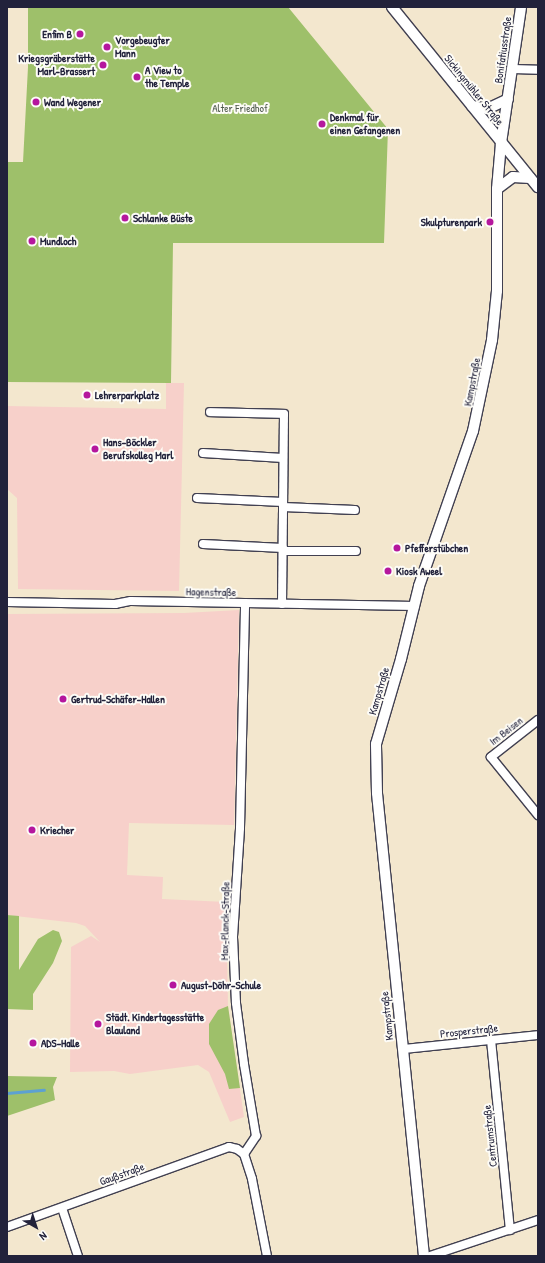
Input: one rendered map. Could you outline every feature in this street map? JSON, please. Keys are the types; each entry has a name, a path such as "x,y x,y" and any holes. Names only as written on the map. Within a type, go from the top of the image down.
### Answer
{"street":[{"name":"Sickingmühler Straße","path":"392,7 538,187"},
{"name":"Bonifatiusstraße","path":"501,143 521,7"},
{"path":"512,69 538,70"},
{"path":"472,106 487,109 508,99"},
{"name":"Kampstraße","path":"424,1256 377,793 376,744 426,565 473,431 491,348 497,291 497,189 501,143"},
{"path":"497,189 518,176 530,178"},
{"path":"210,412 284,414 282,604"},
{"path":"203,453 283,458"},
{"path":"197,498 355,510"},
{"path":"203,544 283,549 356,551"},
{"name":"Hagenstraße","path":"7,602 115,604 132,601 415,606"},
{"name":"Max-Planck-Straße","path":"244,1154 256,1136 236,1003 233,937 240,828 245,604"},
{"name":"Im Beisen","path":"538,720 491,757 538,815"},
{"name":"Prosperstraße","path":"403,1049 538,1035"},
{"name":"Centrumstraße","path":"491,1040 510,1230"},
{"name":"Gaußstraße","path":"7,1226 62,1208 229,1147 237,1149 244,1154"},
{"path":"244,1154 252,1179 267,1256"},
{"path":"62,1208 78,1256"},
{"path":"430,1256 538,1220"}],"shaded area":[{"name":"Hans-Böckler Berufskolleg Marl","path":"166,383 184,383 179,591 18,589 17,498 7,489 7,406 166,409"},
{"path":"239,610 234,825 129,823 127,875 163,877 162,899 226,902 228,1006 244,1117 230,1122 209,1072 198,1065 130,1074 114,1071 70,1072 71,947 91,936 100,942 85,926 76,923 7,915 7,614 184,613"}],"green space":[{"name":"Alter Friedhof","path":"28,7 288,7 388,129 384,243 173,243 171,383 7,382 7,162 23,162 28,67"},
{"path":"7,915 19,916 19,970 38,939 53,930 59,932 62,941 53,963 33,994 33,1010 7,1009"},
{"path":"228,1006 240,1088 229,1089 225,1074 209,1044 209,1024 218,1010"},
{"path":"7,1076 57,1077 53,1087 55,1100 7,1116"}],"waterway":[{"path":"7,1093 44,1090"}],"place":[{"name":"Enfim B","path":"80,34"},
{"name":"Vorgebeugter Mann","path":"107,47"},
{"name":"Kriegsgräberstätte Marl-Brassert","path":"103,65"},
{"name":"A View to the Temple","path":"137,77"},
{"name":"Wand Wegener","path":"36,102"},
{"name":"Denkmal für einen Gefangenen","path":"322,124"},
{"name":"Schlanke Büste","path":"125,218"},
{"name":"Skulpturenpark","path":"490,222"},
{"name":"Mundloch","path":"32,241"},
{"name":"Lehrerparkplatz","path":"87,395"},
{"name":"Hans-Böckler Berufskolleg Marl","path":"95,449"},
{"name":"Pfefferstübchen","path":"397,548"},
{"name":"Kiosk Aweel","path":"388,571"},
{"name":"Gertrud-Schäfer-Hallen","path":"63,699"},
{"name":"Kriecher","path":"32,830"},
{"name":"August-Döhr-Schule","path":"173,985"},
{"name":"Städt. Kindertagesstätte Blauland","path":"98,1024"},
{"name":"ADS-Halle","path":"33,1043"}]}
